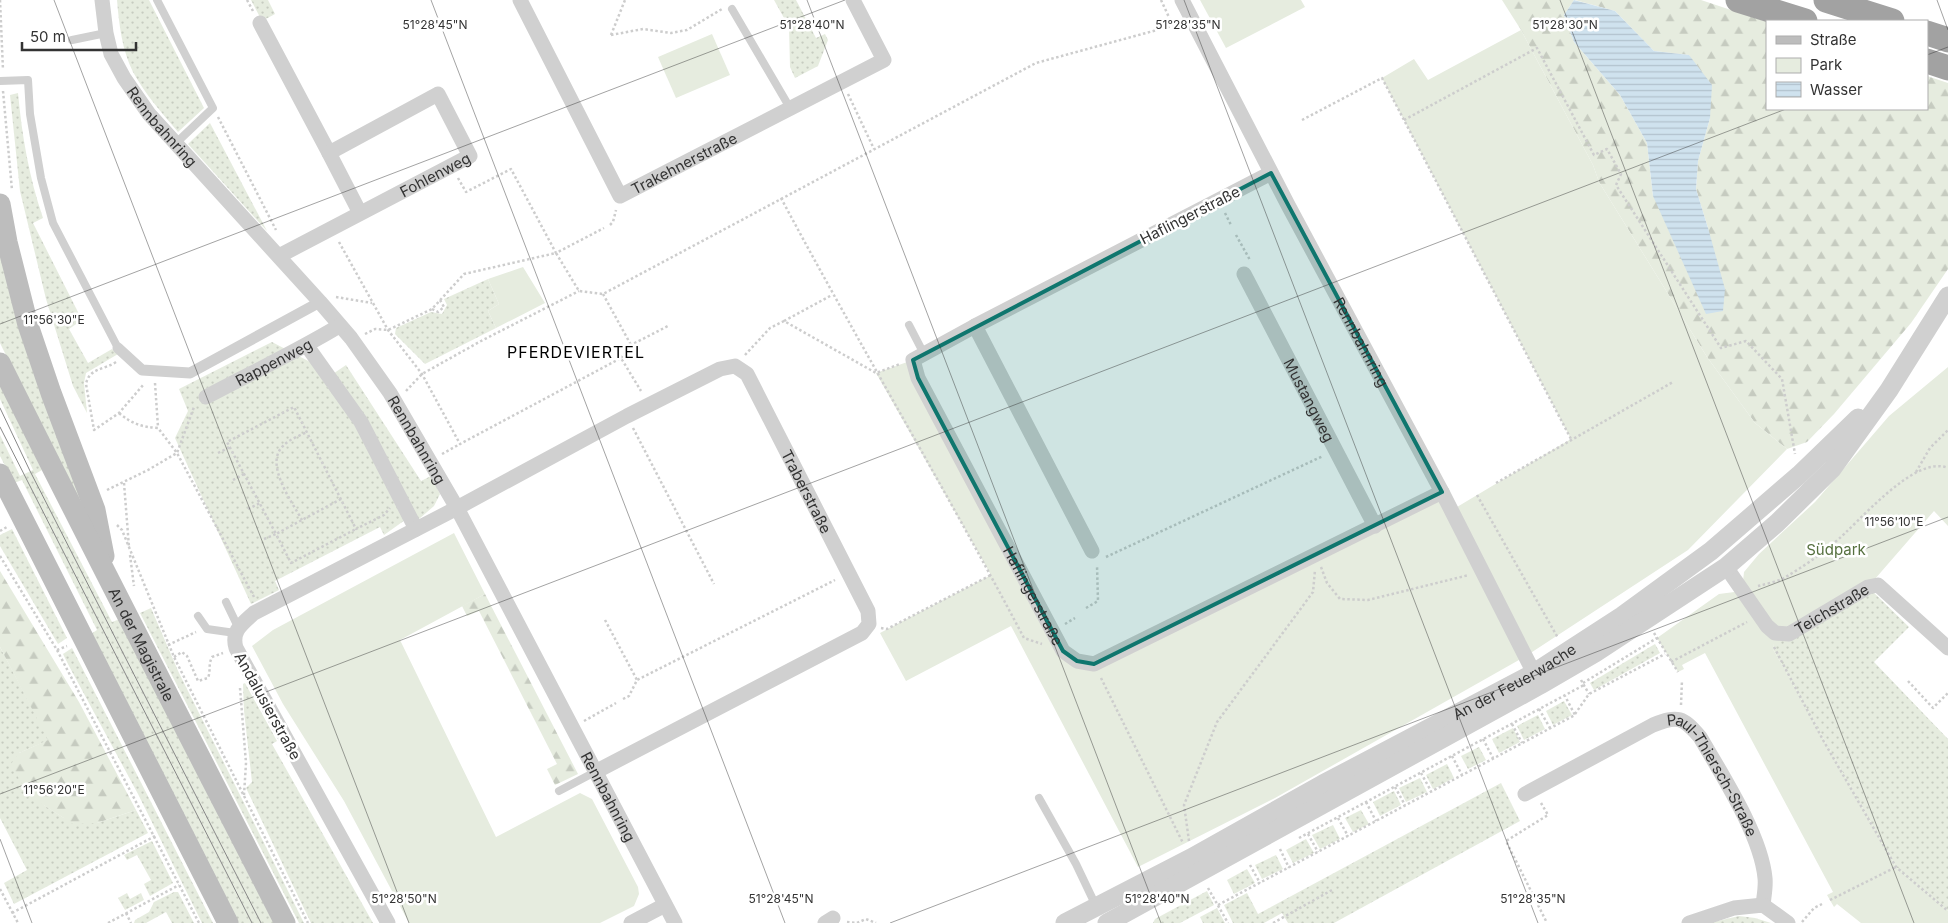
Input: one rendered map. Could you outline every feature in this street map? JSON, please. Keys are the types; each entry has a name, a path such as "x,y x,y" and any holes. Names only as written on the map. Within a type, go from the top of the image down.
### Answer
{"highway":[{"path":"1738,0 1802,20"},
{"path":"1826,0 1889,20"},
{"path":"1928,33 1948,40"},
{"path":"1928,61 1948,68"}],"main road":[{"path":"6,202 7,242 28,325 95,510 104,550 105,572"},
{"name":"An der Magistrale","path":"0,364 285,923"},
{"path":"0,474 228,923"}],"street":[{"name":"Rennbahnring","path":"102,0 111,54 124,78 148,114 175,144 284,253 320,302 371,365 396,402 457,508 675,923"},
{"name":"Trakehnerstraße","path":"520,0 620,196 884,60 853,0"},
{"name":"Rennbahnring","path":"1182,0 1272,173 1296,210 1410,422 1442,492 1537,679"},
{"path":"260,23 360,213"},
{"name":"Fohlenweg","path":"284,253 470,156 438,94 329,153"},
{"name":"Haflingerstraße","path":"1094,664 1077,661 1063,650 918,378 919,357 975,326 1272,173"},
{"name":"Mustangweg","path":"1244,274 1376,526"},
{"name":"An der Feuerwache","path":"1570,659 1622,616 1777,523 1832,469 1888,390 1948,296"},
{"path":"122,351 142,370 190,374 320,302"},
{"name":"Rappenweg","path":"206,397 307,346 339,326"},
{"path":"975,326 1095,556"},
{"path":"307,346 361,422 416,529"},
{"path":"237,630 261,610 720,368 735,366"},
{"name":"Traberstraße","path":"735,366 748,374 868,611 869,624"},
{"name":"An der Feuerwache","path":"1099,919 1195,865 1323,784 1537,679 1570,659 1647,619 1719,559 1799,476 1888,390"},
{"path":"1094,664 1442,492"},
{"name":"Teichstraße","path":"1719,559 1767,626 1775,633 1789,634 1868,587 1878,585 1948,648"},
{"path":"595,772 862,633 869,624"},
{"name":"Andalusierstraße","path":"237,630 233,641 236,648 388,923"},
{"name":"Paul-Thiersch-Straße","path":"1529,792 1654,725 1669,718 1680,719 1691,726 1700,738 1752,831 1761,855 1766,879 1763,905"},
{"name":"An der Feuerwache","path":"1067,922 1084,918 1099,919 1133,916 1195,865"},
{"path":"631,923 665,905"},
{"path":"1688,923 1734,908 1763,905 1788,923"}],"lane":[{"path":"157,0 213,108 175,144"},
{"path":"732,10 790,108"},
{"path":"72,40 106,33"},
{"path":"1,81 28,80 30,114 41,178 54,223 122,351"},
{"path":"909,324 919,357"},
{"path":"198,616 207,629 237,630 226,602"},
{"path":"558,792 595,772"},
{"path":"1039,798 1076,864 1099,919"}],"path":[{"path":"0,0 1,81 9,170 6,202"},
{"path":"625,0 611,35 643,29 671,33 687,30 730,5 732,10"},
{"path":"1161,0 1173,26"},
{"path":"396,402 422,374 481,341 579,290 603,294 1036,63 1193,21"},
{"path":"1404,120 1537,48 1594,154 1607,149 1621,174 1616,185 1721,348 1746,341 1782,379 1799,476"},
{"path":"1302,120 1382,78 1571,439"},
{"path":"842,81 874,149"},
{"path":"213,108 278,232 284,253"},
{"path":"452,166 466,192 511,169 556,253 579,290"},
{"path":"781,198 832,295 991,575 1024,638 1063,650"},
{"path":"1227,218 1231,226"},
{"path":"331,228 388,330 422,374 460,444"},
{"path":"364,335 375,329 388,330 432,309 464,274 556,253 604,228"},
{"path":"1236,235 1251,264 1244,274"},
{"path":"603,294 631,344"},
{"path":"735,366 770,328 832,295"},
{"path":"320,302 336,298 373,303"},
{"path":"432,309 438,312 444,308 440,300"},
{"path":"784,321 876,373 919,357"},
{"path":"431,460 621,358 631,344 668,326"},
{"path":"122,351 115,363 89,375 86,384 94,430 119,413 154,371"},
{"path":"621,358 641,391 658,400"},
{"path":"154,371 158,428 178,453 261,610"},
{"path":"1496,483 1673,382"},
{"path":"103,492 178,453 194,407 206,397"},
{"path":"356,529 294,407 227,442 291,563 384,515 399,498"},
{"path":"119,413 129,422 143,427 158,428"},
{"path":"1916,472 1930,448 1948,430"},
{"path":"302,520 276,472 276,455 283,445 307,432"},
{"path":"635,432 714,584"},
{"path":"218,453 230,447"},
{"path":"1106,557 1336,450"},
{"path":"1742,591 1782,579 1790,574 1835,543 1876,503 1916,472 1939,464 1948,468"},
{"path":"233,480 244,474"},
{"path":"124,482 135,593"},
{"path":"1477,495 1589,694"},
{"path":"264,539 341,500"},
{"path":"248,509 260,503"},
{"path":"114,520 122,530 168,645 308,923"},
{"path":"1316,555 1327,583 1340,599 1368,600 1482,571"},
{"path":"1195,865 1184,805 1217,722 1313,592 1316,555"},
{"path":"0,556 58,650 199,923"},
{"path":"1086,608 1098,601 1095,556"},
{"path":"624,699 629,696 638,680 849,574"},
{"path":"869,624 888,630 991,575"},
{"path":"1671,662 1760,616"},
{"path":"1067,622 1074,618"},
{"path":"1647,619 1678,672"},
{"path":"605,620 638,680"},
{"path":"168,645 191,633 207,629"},
{"path":"1775,633 1773,649 1896,867 1948,911"},
{"path":"1294,841 1540,709 1657,638"},
{"path":"58,650 73,643"},
{"path":"174,657 182,652 187,656 198,681 208,678 210,673 208,664 212,657 236,648"},
{"path":"1218,905 1575,715 1589,694 1666,654"},
{"path":"1094,664 1195,865 1228,923"},
{"path":"1680,719 1682,680"},
{"path":"1908,681 1933,708 1948,693"},
{"path":"240,685 246,763 244,796"},
{"path":"1565,695 1575,715"},
{"path":"1945,697 1948,700"},
{"path":"599,713 616,703"},
{"path":"1540,709 1550,728"},
{"path":"1512,724 1522,743"},
{"path":"1483,739 1493,758"},
{"path":"1452,756 1462,776"},
{"path":"1421,773 1431,792"},
{"path":"1395,787 1405,806"},
{"path":"1529,792 1548,816 1506,841 1547,923"},
{"path":"1366,802 1376,821"},
{"path":"1338,818 1348,836"},
{"path":"1308,834 1318,852"},
{"path":"12,913 155,836"},
{"path":"1272,853 1287,845"},
{"path":"1280,849 1289,868"},
{"path":"1242,869 1258,861"},
{"path":"1250,865 1260,883"},
{"path":"1830,900 1896,867"},
{"path":"108,923 114,922 126,913 179,884"},
{"path":"0,889 18,923"},
{"path":"1273,923 1332,890"},
{"path":"1801,923 1814,908 1822,904"},
{"path":"126,913 131,923"},
{"path":"829,920 858,923 866,919 876,923"}],"highlighted area":[{"path":"1271,173 1442,492 1094,664 1077,661 1063,651 918,378 913,360"}],"green space":[{"path":"117,0 149,0 204,108 178,132 148,96 129,64 120,28"},
{"path":"251,0 268,0 275,14 262,21"},
{"path":"774,0 796,0 816,38 825,34 828,40 818,66 795,78 790,67 789,27"},
{"path":"1200,0 1301,0 1305,7 1226,48"},
{"path":"1502,0 1574,0 1564,15 1574,42 1620,95 1647,143 1653,196 1708,228 1696,189 1698,161 1710,118 1689,55 1654,51 1615,11 1575,0 1701,0 1766,22 1766,110 1928,110 1928,76 1948,83 1948,269 1911,323 1834,414 1807,442 1787,449 1755,423 1707,357 1599,182 1593,165 1521,30"},
{"path":"1521,30 1593,165 1599,182 1707,357 1755,423 1787,449 1688,550 1526,656 1275,798 1138,867 1011,626 906,681 880,633 991,575 876,373 913,360 1063,650 1094,664 1442,492 1452,510 1571,439 1382,78 1414,59 1428,80"},
{"path":"712,34 730,75 676,98 658,57"},
{"path":"18,93 27,156 43,218 33,223 82,320 69,329 88,363 112,349 118,354 86,373 84,383 87,413 73,386 46,299 20,191 10,95"},
{"path":"210,123 267,231 188,144"},
{"path":"0,243 85,506 81,508 0,343"},
{"path":"523,267 545,303 496,328 488,311 499,304 488,279"},
{"path":"488,279 499,304 488,311 496,328 425,364 395,334 396,328 431,312 442,314 447,305 444,299"},
{"path":"272,342 314,364 324,380 346,365 421,481 431,476 440,494 434,506 419,519 412,515 384,535 380,527 275,581 279,590 251,604 175,438 188,411 179,389"},
{"name":"Südpark","path":"1948,367 1948,526 1934,511 1868,587 1776,633 1773,649 1896,867 1948,911 1948,923 1861,923 1837,904 1834,907 1827,895 1833,892 1705,653 1682,665 1684,669 1678,672 1657,638 1719,594 1742,591 1744,572 1759,554 1815,502 1889,416"},
{"path":"0,383 42,470 35,474 112,622 120,619 276,923 237,923 91,634 97,630 22,480 14,483 0,456 0,435 20,476 33,470 0,399"},
{"path":"12,529 67,638 58,644 0,546 0,535"},
{"path":"454,533 485,594 400,640 496,837 580,793 592,799 638,887 639,894 634,906 600,923 409,923 344,801 283,704 252,646 273,630"},
{"path":"0,571 79,702 136,810 97,823 73,824 28,795 11,764 19,753 48,740 0,647"},
{"path":"1868,587 1909,627 1874,662 1948,739 1948,911 1896,867 1773,649 1775,633"},
{"path":"485,594 578,774 555,785 547,769 557,764 479,611 467,616 462,606"},
{"path":"151,608 179,673 304,923 299,923 140,613"},
{"path":"1655,644 1660,653 1594,690 1590,683"},
{"path":"0,647 49,740 19,753 44,805 64,818 97,823 136,810 148,833 14,904 4,883 27,870 0,818"},
{"path":"72,648 213,923 202,923 138,794 69,666 63,654"},
{"path":"245,683 277,741 272,744 373,923 311,923 246,788 252,782 244,711 243,684"},
{"path":"1564,701 1572,715 1553,725 1546,711"},
{"path":"1538,715 1545,729 1524,740 1517,726"},
{"path":"1513,728 1520,742 1499,753 1492,739"},
{"path":"1479,747 1486,760 1468,769 1461,756"},
{"path":"1447,764 1454,778 1433,789 1426,775"},
{"path":"1420,778 1427,792 1406,802 1399,788"},
{"path":"1501,783 1520,821 1334,923 1288,923 1282,913 1264,923 1233,923 1224,905 1247,893 1258,914"},
{"path":"1394,791 1401,805 1380,816 1373,802"},
{"path":"1361,810 1369,824 1353,832 1345,818"},
{"path":"1333,825 1340,839 1320,849 1312,835"},
{"path":"1306,839 1314,853 1293,863 1286,850"},
{"path":"152,841 173,883 150,896 144,884 151,880 137,855 127,860 124,855"},
{"path":"1276,855 1283,869 1262,879 1255,865"},
{"path":"1247,869 1255,883 1234,894 1227,880"},
{"path":"1207,891 1214,905 1180,923 1153,923 1155,919"},
{"path":"174,892 178,892 194,923 172,923 166,912 146,923 134,923 135,920 149,912 154,902"},
{"path":"127,893 130,899 141,893 144,900 125,910 118,898"},
{"path":"1217,908 1225,923 1203,923 1200,917"},
{"path":"1739,916 1755,918 1771,923 1709,923"}],"water":[{"path":"1574,0 1615,11 1654,51 1689,55 1712,85 1710,118 1698,161 1696,189 1725,289 1723,311 1706,314 1653,196 1647,143 1620,95 1574,42 1564,15"}],"tram line":[{"path":"0,408 30,471 261,923"},
{"path":"0,427 252,923"}],"district":[{"name":"PFERDEVIERTEL","path":"576,352"}]}
